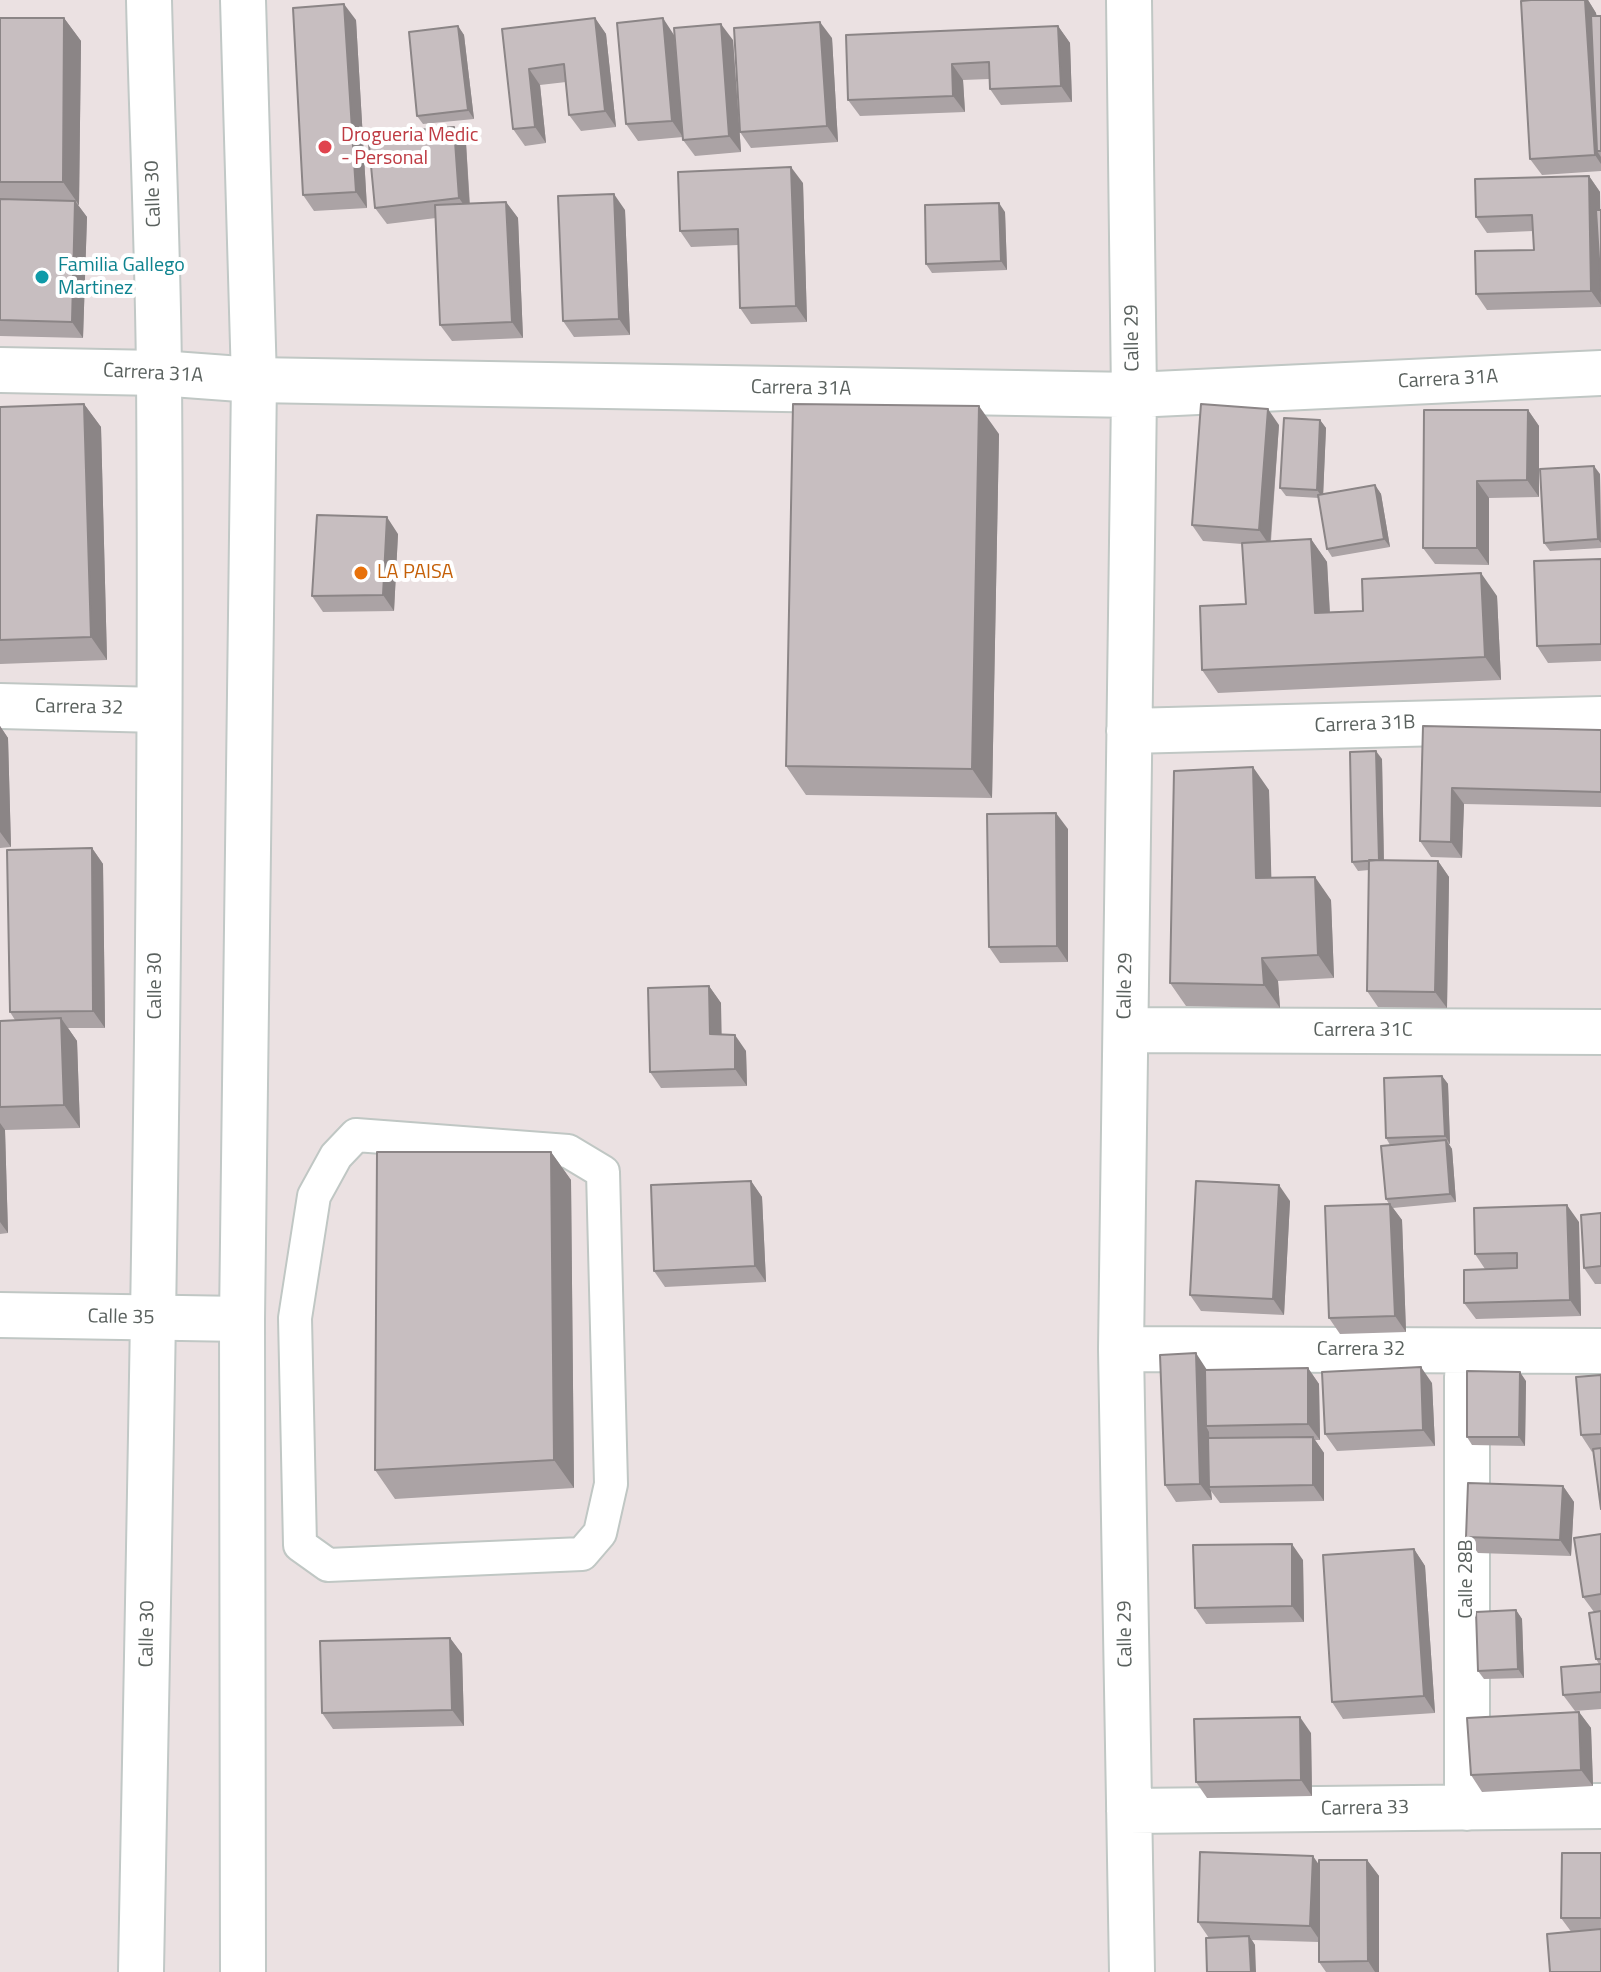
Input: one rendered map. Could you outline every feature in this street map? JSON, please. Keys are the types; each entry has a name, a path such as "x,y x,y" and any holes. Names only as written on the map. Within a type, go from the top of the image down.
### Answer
{"street":[{"name":"Calle 30","path":"141,1972 154,1318 159,710 159,373 149,0"},
{"path":"243,0 254,380 242,1319 243,1972"},
{"name":"Calle 29","path":"1129,0 1134,395 1121,1349 1132,1972"},
{"name":"Carrera 31A","path":"0,370 159,373 254,380 1134,395 1601,373"},
{"name":"Carrera 32","path":"0,706 159,710"},
{"name":"Carrera 31B","path":"1129,731 1601,719"},
{"name":"Carrera 31C","path":"1126,1030 1601,1032"},
{"name":"Calle 35","path":"0,1315 242,1319"},
{"name":"Carrera 32","path":"1121,1349 1601,1351"},
{"name":"Calle 28B","path":"1467,1350 1467,1808"},
{"name":"Carrera 33","path":"1129,1811 1601,1806"}],"lane":[{"path":"356,1135 568,1151 591,1163 603,1172 611,1484 600,1533 582,1554 328,1565 312,1556 300,1545 295,1318 314,1196 336,1156 356,1135"},
{"path":"242,1319 295,1318"}],"building":[{"path":"1585,0 1595,155 1530,159 1521,1"},
{"path":"344,4 356,192 303,195 293,8"},
{"path":"1591,16 1601,16 1601,151 1597,151"},
{"path":"0,18 64,18 63,182 0,182"},
{"path":"595,18 605,111 569,115 564,64 529,69 535,127 513,129 502,29"},
{"path":"663,18 672,121 626,124 617,23"},
{"path":"820,22 827,126 740,132 734,28"},
{"path":"721,24 729,136 683,140 674,28"},
{"path":"458,26 468,110 417,116 409,32"},
{"path":"1058,26 1061,86 990,89 989,62 952,64 953,96 848,100 846,35"},
{"path":"454,127 459,198 375,208 368,134"},
{"path":"791,167 796,306 740,308 738,229 680,231 678,172"},
{"path":"1589,176 1591,291 1476,294 1475,251 1534,250 1532,215 1476,217 1475,179"},
{"path":"614,194 619,319 563,321 558,196"},
{"name":"Familia Gallego Martinez","path":"0,199 75,201 72,322 0,320"},
{"path":"506,202 512,322 440,325 435,205"},
{"path":"999,203 1001,261 926,264 925,205"},
{"path":"1596,210 1601,210 1601,291"},
{"path":"84,404 91,637 0,640 0,407"},
{"path":"793,404 979,406 972,769 786,766"},
{"path":"1201,404 1268,409 1259,530 1192,525"},
{"path":"1424,410 1528,410 1527,480 1477,481 1477,548 1423,548"},
{"path":"1284,418 1320,420 1317,490 1280,488"},
{"path":"1594,466 1598,539 1544,543 1540,469"},
{"path":"1375,485 1384,539 1327,549 1318,495"},
{"name":"LA PAISA","path":"317,515 387,517 383,595 312,596"},
{"path":"1311,539 1315,613 1363,611 1362,579 1481,573 1485,657 1202,670 1200,606 1246,604 1242,543"},
{"path":"1601,559 1601,644 1537,646 1534,561"},
{"path":"1423,726 1601,730 1601,792 1452,788 1451,842 1420,841"},
{"path":"1376,751 1379,860 1352,862 1350,752"},
{"path":"1253,767 1256,878 1315,877 1318,955 1262,958 1264,985 1170,983 1174,771"},
{"path":"1056,813 1057,946 989,947 987,814"},
{"path":"92,848 93,1011 10,1012 7,850"},
{"path":"1369,860 1438,861 1435,992 1367,991"},
{"path":"709,986 710,1034 735,1035 735,1069 650,1072 648,988"},
{"path":"61,1018 64,1105 0,1107 0,1021"},
{"path":"1442,1076 1445,1136 1386,1138 1384,1078"},
{"path":"1446,1140 1450,1194 1386,1199 1381,1146"},
{"path":"377,1152 551,1152 554,1460 375,1470"},
{"path":"751,1181 755,1266 654,1271 651,1185"},
{"path":"1196,1181 1279,1185 1273,1299 1190,1295"},
{"path":"1390,1204 1395,1316 1329,1318 1325,1206"},
{"path":"1567,1205 1570,1300 1464,1303 1464,1270 1517,1268 1517,1253 1475,1254 1474,1208"},
{"path":"1601,1213 1601,1266 1584,1268 1581,1215"},
{"path":"1196,1353 1200,1484 1165,1485 1160,1355"},
{"path":"1421,1367 1423,1430 1325,1434 1322,1372"},
{"path":"1308,1368 1308,1424 1206,1426 1205,1370"},
{"path":"1467,1371 1520,1372 1519,1437 1467,1437"},
{"path":"1601,1375 1601,1434 1581,1435 1576,1377"},
{"path":"1313,1437 1313,1485 1209,1487 1208,1438"},
{"path":"1601,1448 1601,1509 1593,1449"},
{"path":"1468,1483 1563,1486 1560,1540 1466,1537"},
{"path":"1601,1534 1601,1594 1583,1597 1574,1538"},
{"path":"1292,1544 1292,1606 1195,1608 1193,1545"},
{"path":"1414,1549 1424,1696 1332,1702 1323,1555"},
{"path":"1516,1610 1518,1669 1478,1671 1476,1612"},
{"path":"1601,1611 1601,1659 1596,1659 1589,1613"},
{"path":"450,1638 452,1710 322,1713 320,1641"},
{"path":"1601,1664 1601,1692 1563,1695 1561,1667"},
{"path":"1579,1712 1581,1770 1471,1775 1467,1718"},
{"path":"1300,1717 1301,1780 1196,1782 1194,1719"},
{"path":"1200,1852 1313,1856 1310,1926 1198,1922"},
{"path":"1562,1853 1601,1853 1601,1918 1561,1918"},
{"path":"1319,1860 1367,1860 1368,1961 1319,1962"},
{"path":"1601,1929 1601,1972 1550,1972 1547,1934"},
{"path":"1249,1936 1251,1972 1207,1972 1206,1938"}],"place":[{"name":"Drogueria Medic - Personal","path":"325,147"},
{"name":"Familia Gallego Martinez","path":"42,277"},
{"name":"LA PAISA","path":"361,573"}]}
